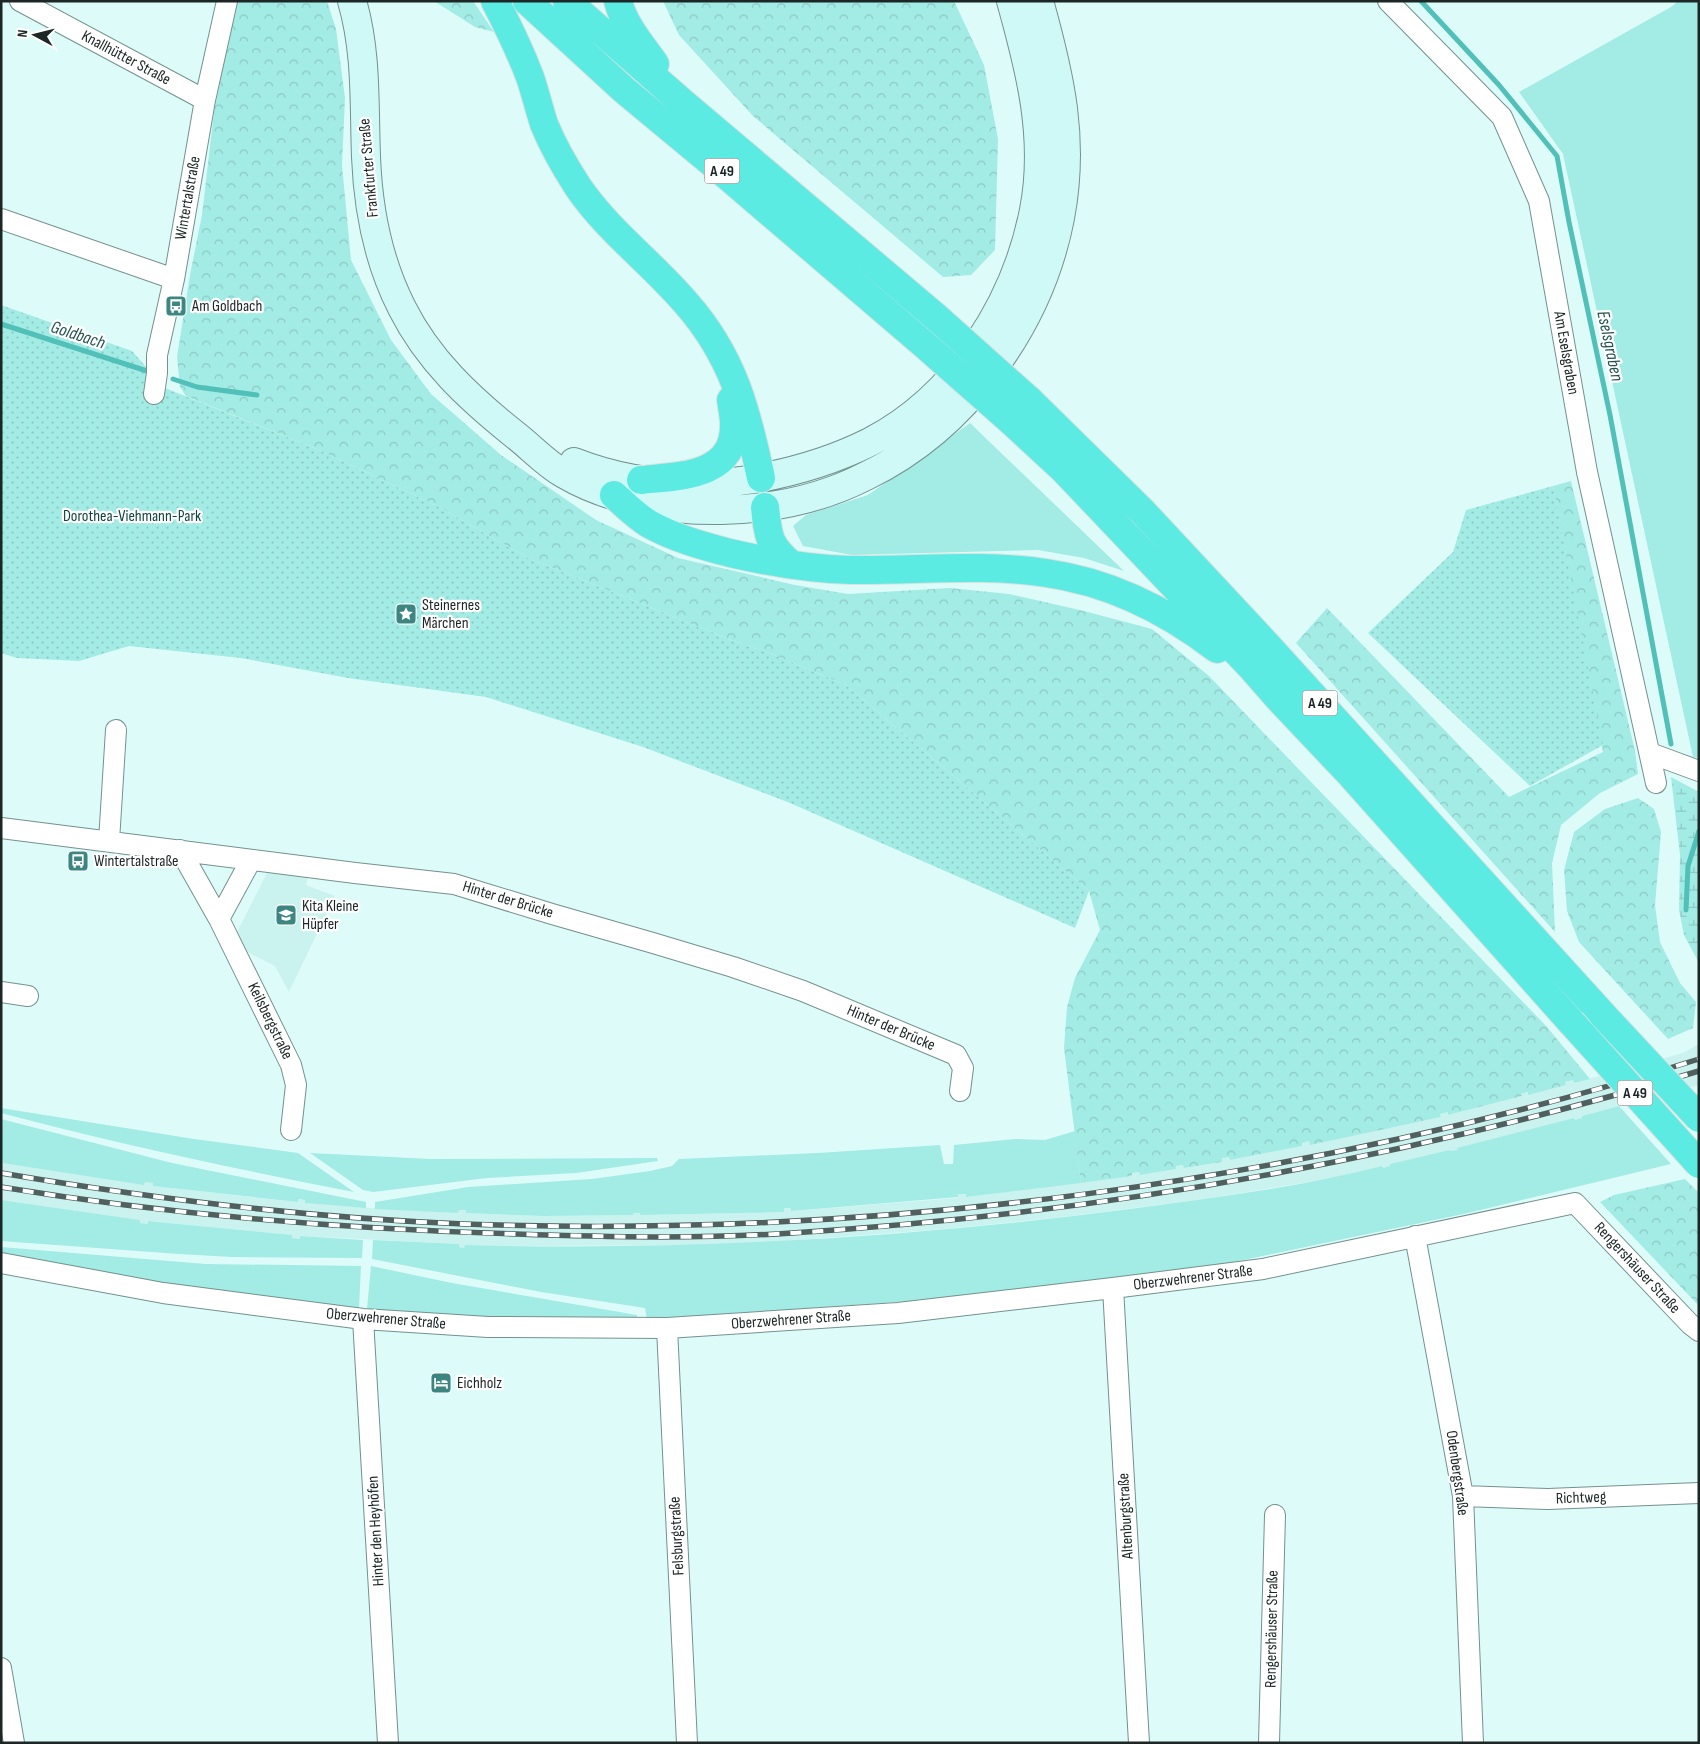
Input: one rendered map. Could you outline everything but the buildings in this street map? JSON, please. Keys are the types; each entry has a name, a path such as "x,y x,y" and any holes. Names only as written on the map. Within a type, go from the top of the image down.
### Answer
{"highway":[{"path":"496,1 530,79 545,125 567,169 594,208 633,251 686,302 714,341 726,362 744,407 761,478"},
{"name":"A 49","path":"527,1 624,90 919,340 1064,470 1350,774 1699,1164"},
{"name":"A 49","path":"567,1 682,102 936,317 1029,400 1143,512 1699,1118"},
{"path":"618,1 634,36 682,102"},
{"path":"641,480 694,474 703,471 718,461 725,453 730,444 734,423 726,362"},
{"path":"614,495 648,524 678,538 752,558 792,565 848,570 1021,570 1072,577 1097,584 1148,604 1174,618 1222,653 1280,700"},
{"path":"765,507 768,534 773,546 778,554 792,565"}],"main road":[{"name":"Frankfurter Straße","path":"352,1 361,40 364,69 366,160 371,213 377,240 392,286 413,328 438,363 469,396 516,435"},
{"path":"516,435 580,464 601,471 664,484 699,485 761,478 804,467 851,451 898,424 930,398 948,380 982,338 997,314 1010,288 1026,245 1034,208 1038,172 1038,128 1034,94 1011,1"},
{"path":"516,435 533,452 564,474 596,489 666,507 700,511 765,507 798,501 843,486 866,476 905,453 944,422 993,369 1020,328 1034,301 1054,246 1060,217 1066,168 1066,130 1058,73 1039,1"},
{"path":"761,478 765,507"}],"street":[{"name":"Knallhütter Straße","path":"20,1 205,100"},
{"name":"Wintertalstraße","path":"154,394 157,355 174,279 205,100 227,1"},
{"name":"Am Eselsgraben","path":"1388,1 1502,117 1539,201 1587,472 1656,783"},
{"path":"1,219 174,279"},
{"path":"109,841 116,730"},
{"path":"1650,753 1699,771"},
{"name":"Hinter der Brücke","path":"1,828 454,884 653,942 803,991 956,1055 963,1068 960,1091"},
{"name":"Keilsbergstraße","path":"180,850 219,919 291,1065 296,1084 291,1130"},
{"path":"219,919 251,860"},
{"path":"1,992 28,996"},
{"name":"Oberzwehrener Straße","path":"1,1262 163,1293 363,1319 488,1327 667,1328 898,1313 1262,1269 1576,1203"},
{"name":"Rengershäuser Straße","path":"1576,1203 1690,1324 1699,1331"},
{"name":"Odenbergstraße","path":"1415,1236 1463,1496 1473,1743"},
{"name":"Altenburgstraße","path":"1112,1288 1138,1743"},
{"name":"Hinter den Heyhöfen","path":"363,1319 388,1743"},
{"name":"Felsburgstraße","path":"667,1328 687,1743"},
{"name":"Richtweg","path":"1463,1496 1548,1499 1699,1493"},
{"name":"Rengershäuser Straße","path":"1270,1743 1275,1515"},
{"path":"1,1668 14,1743"}],"shaded area":[{"name":"Kita Kleine Hüpfer","path":"271,865 308,877 306,885 335,896 289,992 275,966 243,950 236,934"},
{"path":"1699,1044 1699,1085 1582,1116 1582,1118 1575,1120 1574,1118 1458,1148 1458,1150 1450,1152 1449,1150 1390,1164 1391,1166 1383,1168 1382,1166 1340,1177 1204,1199 1071,1216 945,1229 773,1242 700,1245 465,1245 465,1248 459,1247 459,1244 301,1236 300,1239 292,1238 292,1235 149,1221 148,1224 139,1223 139,1220 1,1200 1,1160 3,1162 144,1184 145,1182 154,1183 154,1186 297,1202 298,1199 305,1200 305,1203 458,1213 459,1210 467,1210 466,1213 543,1216 783,1212 784,1208 791,1208 791,1211 957,1198 957,1194 966,1194 967,1197 1132,1176 1132,1173 1139,1172 1140,1175 1176,1169 1176,1166 1184,1165 1185,1168 1222,1162 1221,1158 1229,1156 1230,1160 1302,1146 1301,1143 1310,1141 1310,1144 1441,1117 1440,1114 1448,1112 1448,1115 1521,1096 1521,1094 1528,1092 1528,1094 1566,1085 1565,1082 1573,1080 1574,1083 1683,1053"}],"green space":[{"path":"236,1 327,1 336,29 345,98 342,165 351,260 391,340 431,394 501,455 596,520 678,558 795,585 848,594 950,588 1009,594 1152,629 1209,676 1547,1027 1590,1079 1574,1083 1573,1080 1565,1082 1566,1085 1528,1095 1528,1092 1521,1094 1522,1096 1448,1115 1448,1112 1440,1114 1441,1117 1310,1145 1309,1141 1302,1143 1302,1146 1230,1160 1229,1157 1222,1158 1222,1162 1184,1168 1183,1165 1176,1166 1176,1169 1140,1175 1139,1172 1132,1173 1132,1176 1081,1183 1064,1048 1067,1007 1075,978 1100,930 1089,891 846,685 528,558 441,508 317,449 186,396 180,387 177,357 202,215 214,112"},
{"path":"434,1 473,1 494,32 475,27"},
{"path":"663,1 954,1 984,65 998,139 995,250 971,275 943,277 753,116 679,35"},
{"path":"1678,1 1699,1 1699,758 1693,757 1563,154 1519,92 1671,7"},
{"name":"Dorothea-Viehmann-Park","path":"1,305 132,351 165,388 317,449 441,508 528,558 846,685 1089,891 1075,928 790,803 643,747 486,697 348,678 241,658 129,646 79,661 17,658 1,653"},
{"path":"970,423 1124,571 1084,558 1038,550 852,555 803,546 793,526 806,515 868,495"},
{"path":"1571,481 1635,751 1638,774 1600,793 1561,825 1552,863 1555,932 1296,643 1327,608 1509,797 1603,752 1553,486"},
{"path":"1553,486 1603,745 1530,786 1368,633 1453,552 1466,510"},
{"path":"1671,777 1699,792 1699,963 1684,935 1679,910 1680,855"},
{"path":"1638,798 1654,809 1661,832 1655,905 1660,942 1680,983 1696,1002 1693,1028 1668,1039 1579,942 1567,911 1564,870 1574,832 1605,809"},
{"path":"1619,1106 1671,1164 1468,1213 1215,1266 912,1301 647,1319 645,1308 541,1292 372,1259 373,1240 459,1244 459,1247 464,1248 465,1245 629,1246 712,1244 876,1235 1040,1220 1122,1210 1253,1192 1350,1174 1382,1166 1383,1168 1390,1166 1390,1164 1449,1150 1458,1150 1457,1148 1574,1118 1575,1120 1582,1118 1582,1116"},
{"path":"1,1108 194,1139 298,1153 354,1192 133,1146 1,1113"},
{"path":"1,1119 172,1163 366,1202 366,1208 305,1203 305,1200 298,1199 298,1202 153,1186 153,1183 145,1182 144,1185 3,1163 3,1160 1,1160"},
{"path":"1075,1131 1081,1183 966,1197 966,1194 958,1194 958,1197 791,1211 791,1208 784,1208 784,1212 640,1215 640,1213 633,1213 633,1215 543,1216 466,1213 466,1210 459,1210 458,1213 375,1209 375,1202 468,1187 592,1179 650,1171 672,1166 679,1159 940,1145 944,1164 953,1164 954,1145 1015,1139 1045,1140"},
{"path":"310,1153 431,1159 657,1158 658,1161 576,1173 487,1178 373,1192 363,1190"},
{"path":"1685,1179 1699,1193 1699,1306 1600,1202 1614,1195"},
{"path":"1,1200 140,1220 140,1223 148,1224 148,1221 292,1235 292,1238 300,1239 300,1236 363,1240 362,1258 232,1257 1,1241"},
{"path":"1,1247 206,1264 361,1266 359,1308 151,1283 1,1256"},
{"path":"371,1266 452,1283 637,1315 637,1320 502,1317 367,1309"}],"waterway":[{"name":"Eselsgraben","path":"1421,1 1499,85 1557,156 1610,415 1671,744"},
{"name":"Goldbach","path":"1,324 147,371"},
{"path":"173,379 197,387 257,395"},
{"path":"1686,910 1688,866 1699,831"}],"railway":[{"path":"1,1173 116,1191 232,1206 406,1221 464,1224 620,1226 777,1222 933,1211 1089,1194 1243,1170 1397,1139 1549,1102 1699,1059"},
{"path":"1,1187 193,1213 451,1232 620,1237 689,1237 792,1233 1022,1212 1136,1197 1250,1178 1476,1131 1699,1071"}],"place":[{"name":"Am Goldbach","path":"176,306"},
{"name":"Steinernes Märchen","path":"406,614"},
{"name":"Wintertalstraße","path":"78,861"},
{"name":"Kita Kleine Hüpfer","path":"286,915"},
{"name":"Eichholz","path":"441,1383"}]}
